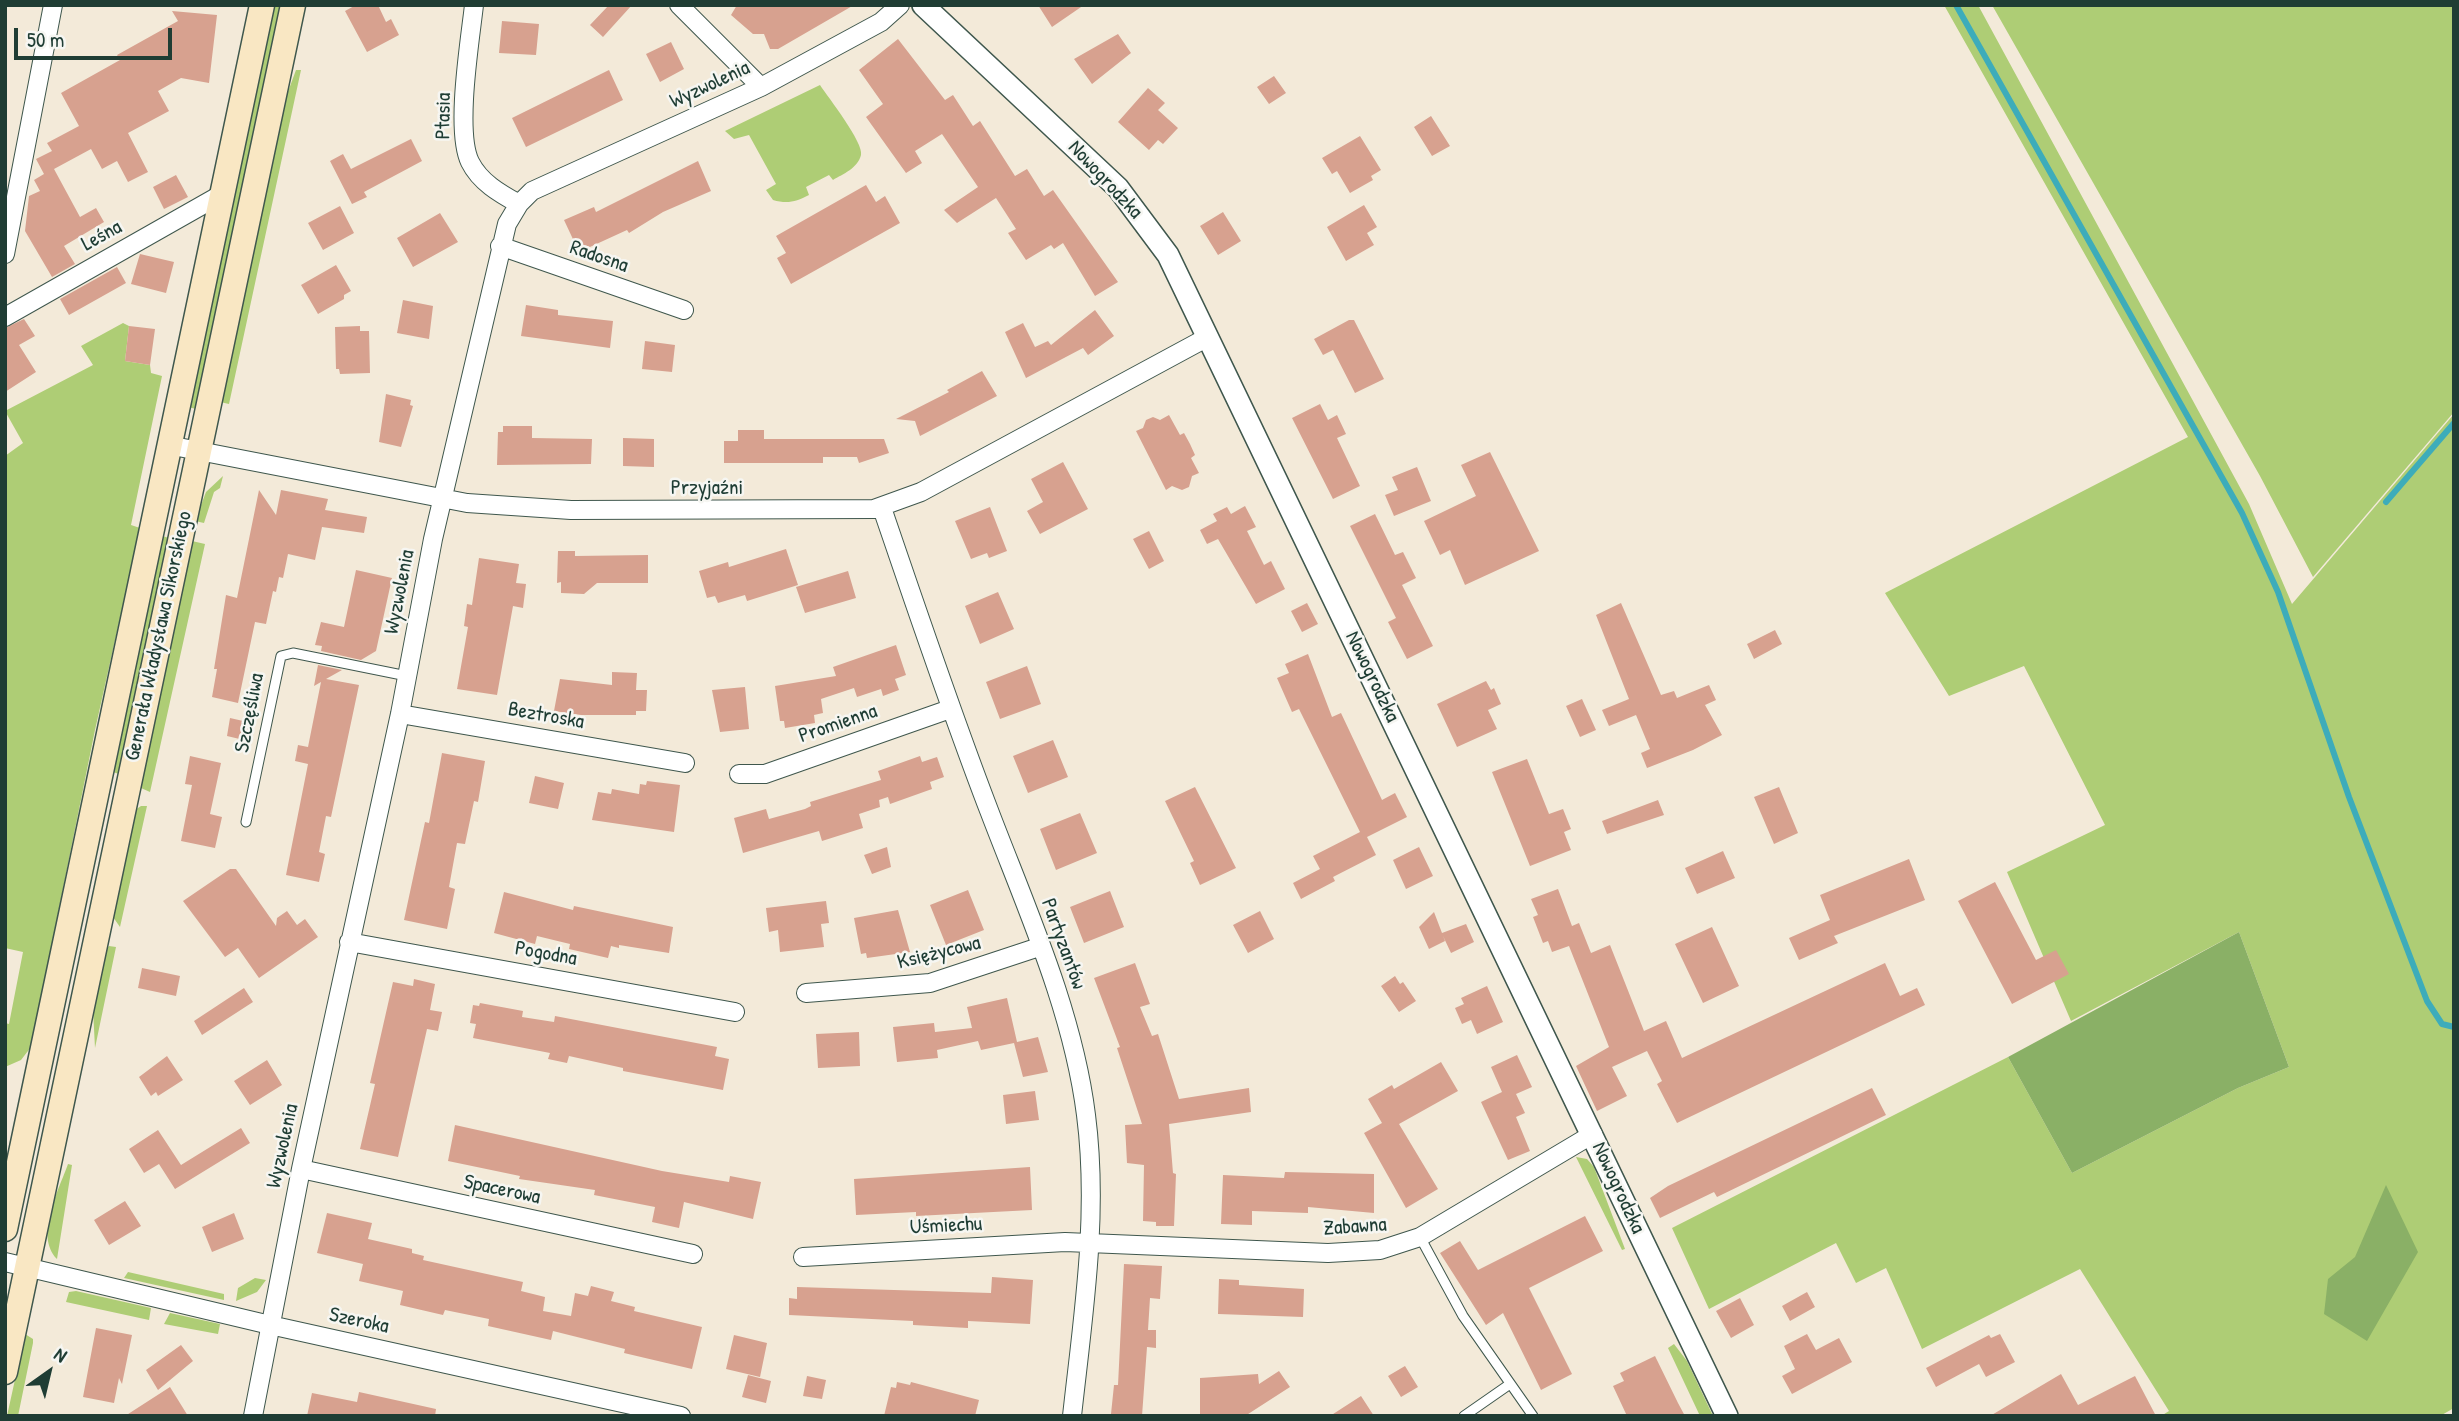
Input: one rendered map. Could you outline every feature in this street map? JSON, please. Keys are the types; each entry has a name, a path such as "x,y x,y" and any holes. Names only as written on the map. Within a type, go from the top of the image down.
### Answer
{"main road":[{"name":"Generała Władysława Sikorskiego","path":"5,1372 16,1265 44,1089 168,445 262,5"},
{"name":"Generała Władysława Sikorskiego","path":"5,1229 44,1089 199,452 293,5"}],"street":[{"path":"5,254 53,5"},
{"name":"Ptasia","path":"474,5 463,130 467,154 484,181 519,204"},
{"path":"678,5 761,87"},
{"name":"Wyzwolenia","path":"253,1416 301,1169 400,714 443,500 507,224 519,204 548,183 761,87 881,22 900,5"},
{"name":"Nowogrodzka","path":"923,5 1118,188 1168,255 1727,1416"},
{"name":"Leśna","path":"5,317 222,194"},
{"name":"Radosna","path":"500,246 684,310"},
{"name":"Przyjaźni","path":"168,445 443,500 571,510 853,511 882,508 921,492 1208,337"},
{"name":"Partyzantów","path":"882,508 950,709 1069,1029 1082,1086 1089,1142 1091,1244 1072,1416"},
{"name":"Promienna","path":"739,774 765,774 950,709"},
{"name":"Beztroska","path":"400,714 685,763"},
{"name":"Pogodna","path":"349,942 735,1012"},
{"name":"Księżycowa","path":"806,993 930,983 1039,947"},
{"name":"Zabawna","path":"1091,1244 1358,1252 1391,1248 1420,1237 1592,1135"},
{"name":"Spacerowa","path":"301,1169 693,1255"},
{"name":"Uśmiechu","path":"803,1257 1065,1242 1091,1244"},
{"name":"Szeroka","path":"16,1265 270,1325 681,1416"}],"lane":[{"name":"Szczęśliwa","path":"246,822 281,656 293,653 407,676"},
{"path":"1420,1237 1463,1316 1533,1416"},
{"path":"1464,1416 1510,1384"}],"green space":[{"path":"273,5 281,5 196,409 188,407"},
{"path":"1944,5 1978,5 2249,504 2292,604 2454,414 2454,1408 2440,1416 2161,1416 2169,1411 2080,1269 1922,1349 1886,1268 1856,1283 1836,1243 1709,1309 1672,1228 2008,1057 2072,1173 2238,1088 2289,1067 2239,932 2071,1021 2007,872 2105,825 2024,666 1949,696 1885,593 2188,437"},
{"path":"1992,5 2454,5 2454,412 2313,577 2260,476"},
{"path":"296,70 301,70 229,404 220,402 282,108"},
{"path":"820,85 857,141 861,155 859,160 850,170 833,180 829,175 806,187 809,195 796,201 773,200 766,190 776,184 749,135 734,139 725,131"},
{"path":"123,323 129,326 125,361 150,365 151,373 162,376 131,525 140,528 95,730 31,1047 21,1060 5,1067 5,1023 9,1024 23,952 5,948 5,456 23,443 5,411 93,365 81,346"},
{"path":"223,476 220,488 214,492 204,523 195,521 206,492"},
{"path":"153,533 169,538 119,774 113,772"},
{"path":"192,541 205,544 150,792 141,788"},
{"path":"147,806 120,927 113,917 135,810"},
{"path":"2239,932 2289,1067 2238,1088 2072,1173 2008,1057"},
{"path":"109,946 116,947 95,1048 93,1009 105,951"},
{"path":"1576,1157 1587,1159 1594,1167 1625,1249 1622,1250"},
{"path":"68,1164 72,1165 57,1259 50,1249 48,1225 54,1199"},
{"path":"2386,1185 2418,1252 2367,1341 2324,1314 2328,1279 2355,1257"},
{"path":"128,1272 224,1294 224,1300 124,1278"},
{"path":"255,1278 266,1280 257,1292 236,1301 238,1288"},
{"path":"76,1291 151,1308 149,1320 66,1302 69,1292"},
{"path":"170,1313 220,1324 218,1334 164,1324"},
{"path":"25,1334 33,1339 33,1343 18,1416 7,1416"},
{"path":"1674,1344 1687,1361 1713,1416 1700,1416 1668,1348"}],"building":[{"path":"356,5 378,5 386,22 391,19 399,35 367,52 345,11"},
{"path":"609,5 632,5 603,37 590,25"},
{"path":"737,5 854,5 778,49 770,49 764,34 753,34 731,15"},
{"path":"1038,5 1084,5 1052,27"},
{"path":"172,11 217,15 209,83 181,78 158,91 169,111 128,133 148,172 128,182 117,161 102,169 91,149 54,169 80,217 96,208 104,222 64,246 75,264 52,277 25,231 29,196 40,191 34,180 44,174 36,159 52,151 47,143 79,126 61,93 120,60 117,55 178,21"},
{"path":"502,21 539,24 536,55 499,53"},
{"path":"1118,34 1131,53 1092,84 1074,59"},
{"path":"898,39 945,100 953,95 973,126 980,121 1015,176 1027,169 1044,196 1053,190 1118,282 1095,296 1063,243 1054,249 1051,245 1026,260 1008,233 1016,229 996,198 957,223 944,210 978,187 942,134 915,151 922,163 906,173 866,117 883,104 859,70"},
{"path":"671,42 684,69 660,82 646,54"},
{"path":"609,70 623,100 526,147 512,118"},
{"path":"1274,76 1286,93 1269,104 1257,87"},
{"path":"1148,88 1165,103 1158,110 1178,128 1163,144 1158,140 1149,150 1118,122"},
{"path":"1431,116 1450,146 1432,156 1414,127"},
{"path":"1360,136 1381,170 1371,176 1373,180 1350,193 1337,171 1332,174 1322,158"},
{"path":"411,139 422,161 364,192 367,197 352,204 330,161 343,154 351,169"},
{"path":"698,161 711,191 663,212 629,233 627,230 579,252 564,220 594,207 596,212"},
{"path":"176,175 188,197 164,209 153,187"},
{"path":"866,185 876,202 885,196 900,223 791,284 777,258 786,253 776,236"},
{"path":"1364,205 1377,227 1367,233 1374,245 1346,261 1327,227"},
{"path":"340,206 354,233 323,250 308,223"},
{"path":"1223,212 1241,241 1218,255 1200,226"},
{"path":"440,213 458,242 413,267 397,238"},
{"path":"140,254 174,262 166,293 131,284"},
{"path":"336,265 351,291 344,295 344,299 318,314 301,285"},
{"path":"117,267 126,283 69,315 60,299"},
{"path":"403,300 433,306 429,339 397,333"},
{"path":"526,305 558,310 558,315 613,321 610,348 521,336"},
{"path":"1095,310 1114,336 1088,355 1083,348 1026,378 1005,332 1023,323 1035,347 1048,341 1051,345"},
{"path":"24,319 35,336 19,345 36,372 5,392 5,328"},
{"path":"1349,320 1354,320 1384,379 1355,393 1333,350 1323,355 1314,339"},
{"path":"129,326 155,329 150,365 125,361"},
{"path":"360,326 360,331 369,331 370,373 340,374 339,369 336,369 335,327"},
{"path":"645,341 675,345 672,372 642,369"},
{"path":"982,371 997,396 920,436 915,421 896,419 949,392 947,390"},
{"path":"386,394 411,400 410,405 413,406 401,447 379,442"},
{"path":"1320,404 1328,420 1337,415 1346,434 1337,438 1360,486 1333,499 1292,418"},
{"path":"1169,415 1180,435 1184,433 1190,444 1195,455 1191,458 1199,473 1192,476 1189,487 1182,490 1172,486 1166,490 1136,431 1143,428 1146,420 1153,417 1160,420"},
{"path":"503,426 532,426 532,438 592,439 591,464 497,465 498,432 503,432"},
{"path":"738,430 764,430 764,439 884,439 889,453 859,463 857,457 823,457 823,463 724,463 724,441 738,441"},
{"path":"623,438 654,439 654,467 623,466"},
{"path":"1490,452 1539,551 1465,585 1450,550 1440,555 1424,521 1476,496 1461,465"},
{"path":"1063,462 1088,509 1040,534 1027,511 1043,502 1031,479"},
{"path":"1417,467 1431,501 1394,516 1385,495 1398,490 1392,477"},
{"path":"259,490 276,515 281,490 328,499 325,510 367,517 364,533 322,527 315,560 288,554 283,578 279,577 276,592 273,591 266,624 255,622 238,703 212,697 217,669 214,669 226,595 237,598"},
{"path":"1245,506 1256,527 1247,531 1264,565 1271,561 1285,589 1256,604 1218,539 1207,544 1200,530 1217,521 1213,514 1227,507 1231,514"},
{"path":"990,507 1007,551 989,558 987,553 971,559 955,521"},
{"path":"1375,514 1395,555 1403,552 1416,578 1402,585 1433,646 1407,659 1388,622 1396,618 1350,526"},
{"path":"1149,531 1164,561 1149,569 1133,539"},
{"path":"786,549 798,585 747,601 745,595 718,603 715,596 707,598 699,571 728,562 729,567"},
{"path":"558,551 575,551 575,556 648,555 648,583 597,583 584,594 561,593 561,582 557,583"},
{"path":"479,558 519,564 516,583 526,584 523,608 513,606 497,695 457,689 468,627 464,626 467,604 472,605"},
{"path":"356,570 392,578 376,651 361,660 321,651 322,646 315,645 321,622 344,627"},
{"path":"848,571 856,598 805,613 796,587"},
{"path":"998,592 1014,629 980,644 965,606"},
{"path":"1307,603 1318,624 1302,632 1291,611"},
{"path":"1621,603 1661,695 1674,691 1677,698 1709,685 1716,700 1705,705 1722,735 1647,768 1641,753 1650,749 1636,715 1609,726 1602,710 1629,699 1596,615"},
{"path":"1775,630 1782,644 1754,659 1747,644"},
{"path":"896,645 906,675 895,679 899,690 883,696 881,689 857,697 854,688 821,699 823,713 814,715 815,723 785,728 784,721 780,721 775,686 836,676 833,667"},
{"path":"1308,654 1332,717 1341,713 1382,800 1395,793 1407,817 1367,837 1376,855 1333,877 1335,881 1301,899 1293,883 1320,869 1313,856 1360,832 1299,709 1292,712 1277,678 1289,673 1285,664"},
{"path":"318,665 342,670 326,679 359,685 331,817 326,816 319,852 325,854 319,882 286,875 308,764 295,761 298,745 308,747 321,682 314,686"},
{"path":"1027,666 1041,704 1000,719 986,682"},
{"path":"612,672 637,673 636,690 647,690 646,711 636,711 636,715 581,715 554,711 560,679 612,685"},
{"path":"1486,681 1491,690 1494,688 1501,704 1488,710 1497,729 1457,747 1437,704"},
{"path":"745,687 749,729 720,732 712,690"},
{"path":"1582,699 1596,730 1580,737 1566,706"},
{"path":"230,718 252,723 248,741 227,736"},
{"path":"1053,740 1068,777 1028,793 1013,756"},
{"path":"442,753 485,761 478,802 474,801 465,844 457,843 449,887 455,889 447,929 404,920 425,822 429,823"},
{"path":"190,756 221,763 210,814 222,817 215,848 181,841 192,785 185,784"},
{"path":"920,756 922,762 937,757 944,777 930,782 932,789 890,804 888,797 879,800 880,807 859,814 863,828 822,841 819,831 743,853 734,818 766,809 769,819 805,809 811,806 810,802 881,780 878,771"},
{"path":"1527,759 1549,814 1563,809 1571,829 1564,832 1571,850 1530,866 1492,772"},
{"path":"535,776 564,783 558,809 529,803"},
{"path":"647,781 680,785 674,832 592,820 598,792 611,794 612,789 639,794 640,784 646,785"},
{"path":"1195,787 1236,868 1200,885 1190,863 1194,861 1165,801"},
{"path":"1779,787 1798,833 1774,844 1754,797"},
{"path":"1658,800 1664,815 1607,834 1602,821"},
{"path":"1080,813 1097,853 1056,870 1040,829"},
{"path":"887,847 891,867 872,874 864,855"},
{"path":"1419,847 1433,876 1406,889 1393,860"},
{"path":"1723,851 1735,878 1697,894 1685,868"},
{"path":"1909,859 1925,900 1834,936 1838,943 1799,960 1789,938 1830,920 1820,895"},
{"path":"230,869 236,869 276,926 277,918 287,911 297,925 305,919 318,937 259,978 238,948 225,957 183,901"},
{"path":"1995,882 2036,960 2056,950 2069,974 2012,1004 1958,901"},
{"path":"1558,889 1572,926 1579,923 1591,953 1610,945 1644,1031 1666,1021 1682,1058 1885,963 1900,996 1917,988 1925,1005 1677,1123 1657,1084 1662,1081 1647,1051 1612,1067 1627,1096 1597,1111 1576,1066 1609,1047 1569,946 1552,952 1548,941 1543,943 1533,917 1538,915 1531,899"},
{"path":"968,890 984,930 946,945 930,905"},
{"path":"1110,891 1124,927 1084,943 1070,907"},
{"path":"504,892 573,910 574,906 673,927 669,953 619,945 619,948 611,946 608,958 569,949 570,944 537,936 535,944 494,933"},
{"path":"826,901 829,923 821,924 824,947 780,952 778,930 769,932 766,908"},
{"path":"898,910 910,952 867,958 866,953 861,954 854,918"},
{"path":"1260,911 1274,939 1248,953 1233,925"},
{"path":"1434,912 1442,933 1466,924 1474,942 1451,953 1443,936 1445,941 1429,949 1419,927"},
{"path":"1712,927 1739,986 1703,1003 1675,944"},
{"path":"1135,963 1150,1004 1140,1007 1152,1036 1158,1034 1179,1099 1249,1088 1251,1112 1169,1124 1173,1173 1176,1174 1174,1226 1156,1226 1156,1222 1143,1221 1144,1165 1127,1163 1125,1125 1142,1124 1117,1048 1120,1047 1094,978"},
{"path":"142,968 180,976 176,996 138,988"},
{"path":"1395,976 1400,984 1403,982 1416,1001 1399,1012 1381,986"},
{"path":"414,979 435,984 430,1010 442,1012 438,1031 427,1029 398,1157 360,1149 375,1084 370,1083 393,982 413,986"},
{"path":"1487,986 1503,1022 1477,1034 1471,1020 1462,1024 1455,1008 1464,1004 1461,998"},
{"path":"244,988 253,1002 202,1035 194,1021"},
{"path":"1007,998 1017,1042 1038,1037 1048,1072 1023,1077 1014,1043 981,1050 978,1041 937,1050 938,1058 897,1062 893,1027 934,1023 935,1032 972,1028 967,1007"},
{"path":"480,1003 523,1011 522,1017 554,1022 555,1016 717,1047 715,1056 729,1059 723,1090 623,1071 623,1068 569,1056 567,1063 548,1059 550,1053 473,1038 476,1024 470,1023 473,1005 479,1006"},
{"path":"859,1032 860,1066 818,1068 816,1034"},
{"path":"1517,1055 1532,1087 1516,1094 1525,1113 1516,1117 1530,1151 1508,1160 1481,1102 1502,1092 1491,1067"},
{"path":"167,1056 183,1080 158,1096 156,1092 151,1096 139,1077"},
{"path":"267,1060 282,1085 250,1105 234,1081"},
{"path":"1441,1062 1458,1091 1399,1124 1438,1189 1406,1208 1364,1133 1382,1123 1368,1099 1392,1085 1394,1089"},
{"path":"1872,1088 1886,1115 1717,1197 1714,1192 1660,1218 1650,1198 1668,1186"},
{"path":"1035,1091 1039,1120 1006,1124 1003,1095"},
{"path":"455,1125 662,1171 729,1182 730,1176 761,1182 753,1219 684,1202 679,1228 652,1222 655,1207 594,1195 595,1190 519,1179 520,1176 448,1161"},
{"path":"241,1128 250,1143 175,1189 159,1164 144,1173 129,1149 158,1130 181,1165"},
{"path":"1030,1167 1032,1210 916,1216 916,1212 856,1215 854,1179"},
{"path":"1285,1172 1374,1174 1374,1213 1308,1207 1308,1213 1252,1211 1252,1225 1221,1224 1223,1175 1284,1178"},
{"path":"125,1201 141,1226 109,1245 94,1220"},
{"path":"234,1213 244,1239 212,1252 202,1227"},
{"path":"327,1213 372,1223 368,1239 412,1249 412,1253 424,1256 423,1260 523,1282 521,1291 545,1297 543,1311 571,1316 575,1293 588,1296 591,1286 614,1292 611,1301 635,1307 634,1311 702,1327 692,1369 624,1353 625,1349 553,1331 551,1340 488,1326 489,1319 445,1310 443,1315 400,1305 403,1291 359,1281 363,1264 317,1253"},
{"path":"1585,1216 1603,1251 1529,1288 1572,1374 1541,1390 1503,1313 1486,1325 1440,1253 1460,1241 1478,1270"},
{"path":"1124,1264 1162,1266 1160,1299 1150,1298 1148,1330 1156,1330 1156,1348 1147,1347 1142,1416 1111,1414 1114,1385 1118,1385"},
{"path":"992,1277 1033,1280 1030,1324 968,1321 968,1328 913,1325 913,1321 789,1315 789,1298 797,1299 797,1287 991,1293"},
{"path":"1219,1279 1239,1280 1239,1285 1304,1289 1303,1317 1218,1314"},
{"path":"1807,1292 1815,1307 1790,1321 1782,1306"},
{"path":"1740,1298 1754,1325 1731,1338 1716,1311"},
{"path":"96,1328 132,1335 122,1384 119,1378 114,1403 83,1397"},
{"path":"1807,1334 1816,1350 1839,1338 1852,1362 1792,1394 1782,1376 1795,1369 1784,1346"},
{"path":"2000,1334 2015,1362 1986,1377 1979,1364 1936,1387 1926,1368 1989,1335 1991,1338"},
{"path":"734,1335 767,1343 760,1377 726,1369"},
{"path":"181,1345 193,1361 158,1390 146,1370"},
{"path":"1655,1356 1685,1416 1627,1416 1613,1386 1624,1381 1620,1373"},
{"path":"1405,1366 1418,1387 1401,1397 1388,1376"},
{"path":"1279,1371 1290,1387 1245,1416 1200,1415 1200,1378 1258,1374 1259,1384"},
{"path":"2061,1374 2078,1405 2135,1376 2156,1416 1990,1416"},
{"path":"748,1375 771,1381 766,1403 742,1397"},
{"path":"807,1376 826,1380 822,1399 803,1396"},
{"path":"897,1382 910,1385 911,1382 979,1400 975,1416 884,1416 891,1387 896,1388"},
{"path":"170,1387 188,1416 125,1416"},
{"path":"359,1392 436,1409 435,1416 307,1416 312,1393 357,1402"},
{"path":"1361,1396 1374,1416 1330,1416"}],"waterway":[{"path":"1956,5 2242,513 2278,592 2349,797 2427,1001 2442,1024 2454,1027"},
{"path":"2386,502 2454,423"}]}
